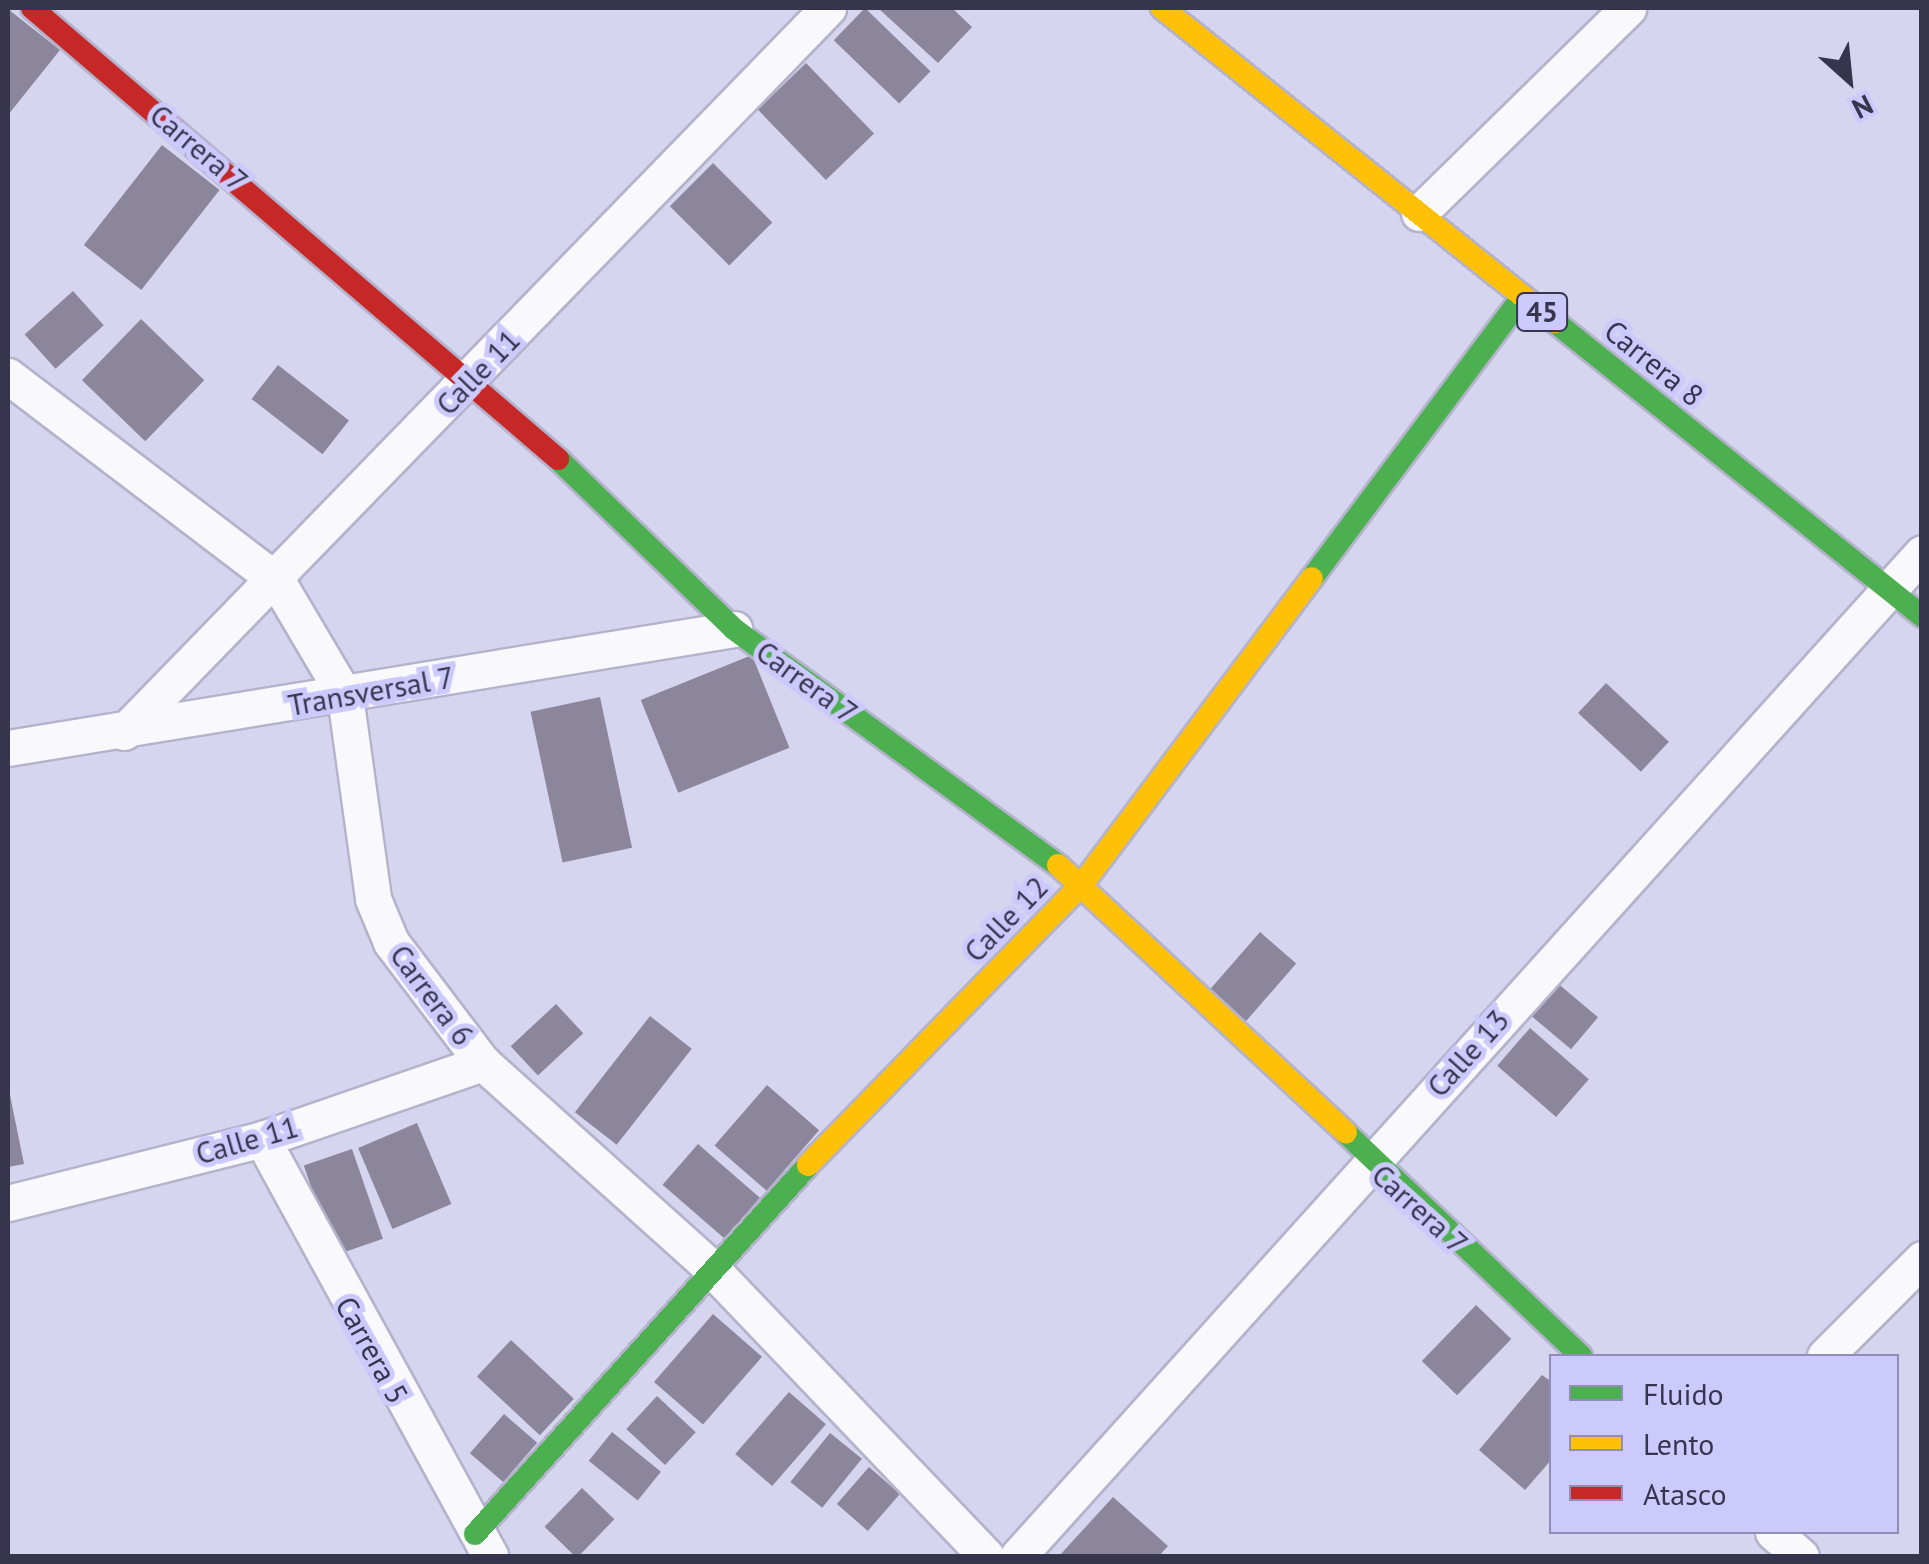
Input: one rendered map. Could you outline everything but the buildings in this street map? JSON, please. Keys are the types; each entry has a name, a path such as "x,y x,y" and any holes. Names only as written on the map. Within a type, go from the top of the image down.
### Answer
{"main road":[{"name":"Carrera 7","path":"32,8 472,378 734,629 1084,883 1370,1163 1580,1354"},
{"name":"Carrera 8","path":"1162,8 1922,616"},
{"name":"Calle 12","path":"482,1545 708,1266 1084,883 1522,296"}],"street":[{"name":"Calle 11","path":"124,732 277,581 828,8"},
{"path":"1419,213 1628,8"},
{"name":"Carrera 6","path":"8,376 277,581 346,696 373,900 391,942 483,1063 708,1266 986,1556"},
{"name":"Calle 13","path":"1018,1556 1922,552"},
{"name":"Transversal 7","path":"8,748 346,696 734,629"},
{"name":"Calle 11","path":"8,1203 262,1138 483,1063"},
{"name":"Carrera 5","path":"262,1138 482,1545"},
{"path":"1827,1354 1922,1259"},
{"path":"1775,1534 1800,1556"}],"traffic: fast":[{"path":"1312,578 1523,296"},
{"path":"1555,322 1922,616"},
{"path":"558,459 734,629 1058,865"},
{"path":"1346,1133 1579,1354"},
{"path":"475,1534 808,1165"}],"traffic: slow":[{"path":"1162,8 1555,322"},
{"path":"808,1165 1083,883 1312,578"},
{"path":"1058,865 1346,1133"}],"traffic: jam":[{"path":"32,8 558,459"}]}
